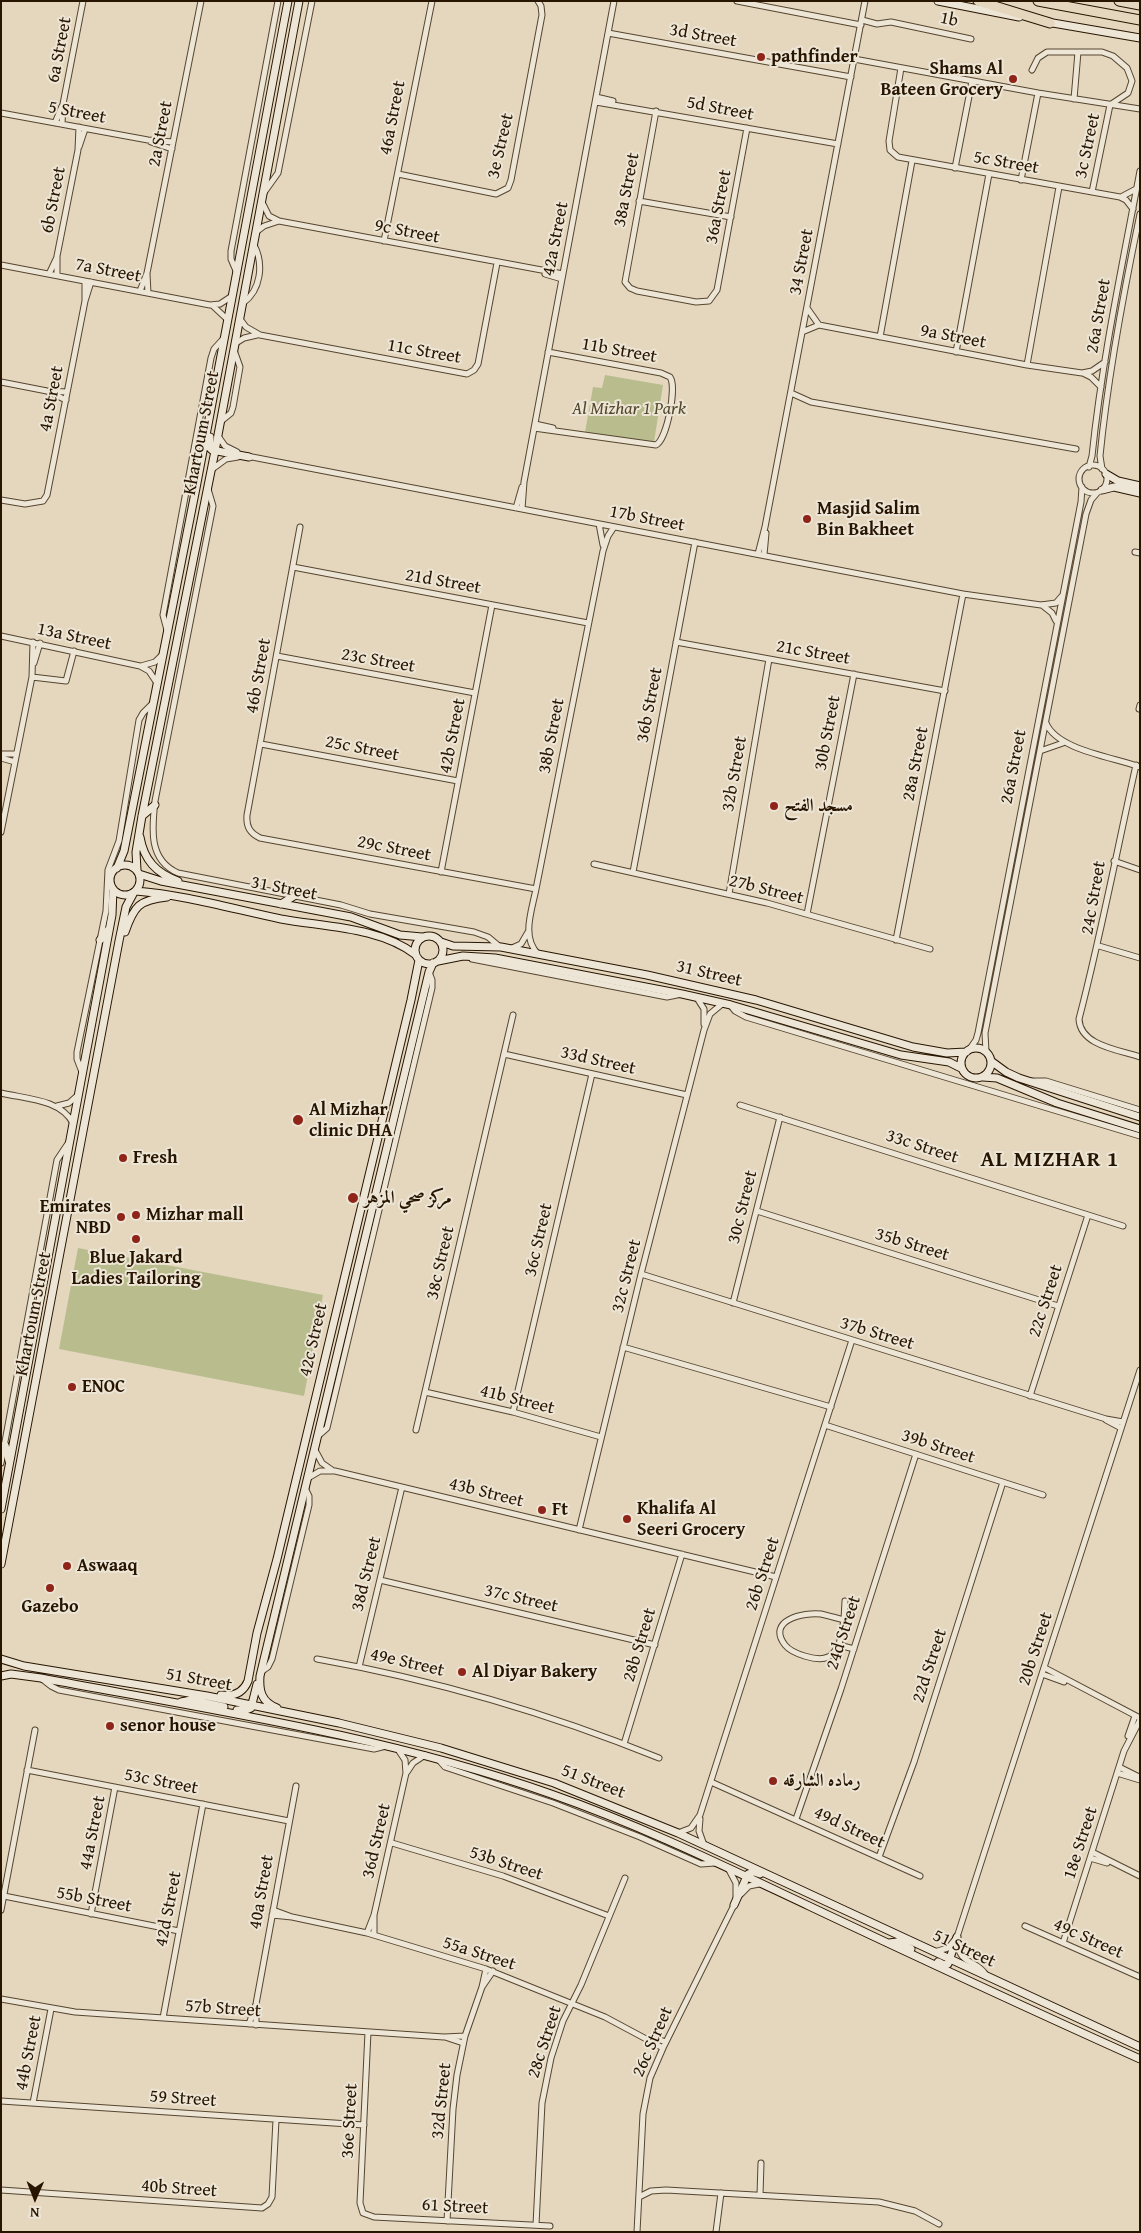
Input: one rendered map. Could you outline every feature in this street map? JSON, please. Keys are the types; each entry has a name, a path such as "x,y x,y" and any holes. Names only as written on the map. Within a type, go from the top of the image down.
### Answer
{"highway":[{"path":"978,1 1050,23"},
{"path":"1038,1 1140,20"},
{"path":"1119,1 1140,5"}],"street":[{"name":"6a Street","path":"62,124 63,104 83,1"},
{"name":"2a Street","path":"140,291 147,273 202,1"},
{"path":"237,273 231,259 231,251 278,1"},
{"name":"Khartoum Street","path":"117,868 126,846 162,655 217,383 288,1"},
{"name":"Khartoum Street","path":"138,872 136,852 142,816 215,451 299,1"},
{"path":"279,221 266,212 263,198 278,173 312,1"},
{"name":"46a Street","path":"384,241 432,1"},
{"name":"3e Street","path":"398,174 496,194 508,188 542,15 542,6 538,1"},
{"name":"42a Street","path":"519,508 614,1"},
{"name":"1b","path":"737,1 861,22 877,24 891,22 971,39"},
{"name":"34 Street","path":"761,555 865,1"},
{"path":"938,1 1140,38"},
{"name":"3d Street","path":"608,33 851,77"},
{"path":"1074,99 1078,52"},
{"name":"3c Street","path":"1032,70 1043,53 1078,52 1108,54 1118,59 1127,68 1132,78 1130,90 1124,97 1110,105 1092,192"},
{"name":"3c Street","path":"854,59 1038,93 1139,109"},
{"name":"5c Street","path":"901,68 889,141 890,150 898,157 1120,197"},
{"path":"955,168 972,81"},
{"path":"1021,180 1038,93"},
{"name":"5d Street","path":"596,100 838,146"},
{"name":"6a Street","path":"55,123 63,104"},
{"name":"38a Street","path":"656,111 625,274 627,285 633,290 696,302 709,301 717,290"},
{"path":"267,112 273,116 273,139"},
{"name":"5 Street","path":"1,113 148,140 173,142"},
{"name":"6b Street","path":"57,276 57,256 82,128"},
{"name":"36a Street","path":"717,290 747,128"},
{"name":"5 Street","path":"148,140 172,149"},
{"path":"880,337 912,161"},
{"name":"26a Street","path":"1089,467 1100,387 1140,171"},
{"path":"956,352 989,174"},
{"path":"1027,365 1060,187"},
{"path":"1120,197 1136,189"},
{"path":"1120,197 1129,203 1133,209"},
{"path":"639,201 730,217"},
{"name":"26a Street","path":"1104,472 1100,460 1112,364 1127,273 1140,214"},
{"path":"256,232 264,226 279,221"},
{"name":"9c Street","path":"279,221 563,276"},
{"name":"6b Street","path":"49,274 57,256"},
{"name":"11c Street","path":"234,347 249,336 260,335 458,373 471,372 478,364 497,263"},
{"name":"7a Street","path":"1,265 210,305 218,309 228,320"},
{"name":"2a Street","path":"147,273 148,293"},
{"name":"4a Street","path":"1,500 25,504 43,501 48,492 88,282"},
{"path":"210,305 220,304 233,295"},
{"path":"802,332 819,325 807,308"},
{"name":"11c Street","path":"240,319 246,327 260,335"},
{"name":"9a Street","path":"819,325 1027,365 1082,373 1091,377 1100,387"},
{"path":"167,631 163,614 211,358 214,350 225,338"},
{"name":"11b Street","path":"535,426 656,445 664,436 674,385 670,377 661,373 548,352"},
{"path":"1082,373 1092,371 1105,362"},
{"path":"1,382 47,391 67,392"},
{"path":"217,383 218,394 209,445 210,449 249,456"},
{"path":"47,391 66,400"},
{"path":"791,393 811,402 1076,449"},
{"name":"17b Street","path":"218,435 229,449 249,456 964,594 1041,605"},
{"name":"17b Street","path":"210,472 226,459 249,456"},
{"path":"1140,486 1118,481 1096,466 1089,467 1081,474 1080,481 1082,487 1087,492 1114,487 1140,493"},
{"path":"1099,491 1106,485 1104,472"},
{"path":"207,485 213,506 155,805 152,843 156,852 172,870 347,906 380,916 474,932 488,937 504,948"},
{"name":"26a Street","path":"967,1051 974,1044 978,1033 1062,596 1082,502 1082,487"},
{"name":"26a Street","path":"986,1052 985,1033 1086,514 1089,505 1099,491"},
{"name":"38b Street","path":"599,524 603,537 603,550"},
{"name":"46b Street","path":"249,830 247,815 300,527"},
{"name":"38b Street","path":"538,954 530,943 530,927 536,889 603,550 608,536 614,527"},
{"name":"36b Street","path":"633,872 694,542"},
{"name":"21d Street","path":"293,567 588,623"},
{"name":"28a Street","path":"896,940 964,594"},
{"path":"1041,605 1056,602 1062,596"},
{"name":"42b Street","path":"441,872 492,605"},
{"path":"1041,605 1052,613 1057,622"},
{"name":"13a Street","path":"1,636 140,666"},
{"path":"1,832 32,677 33,642"},
{"name":"21c Street","path":"676,642 945,691"},
{"path":"33,666 40,643"},
{"path":"32,677 66,681 74,651"},
{"path":"140,666 155,662 162,655"},
{"name":"23c Street","path":"277,656 475,693"},
{"name":"32b Street","path":"728,894 770,659"},
{"path":"140,666 149,671 157,684"},
{"name":"30b Street","path":"807,914 854,674"},
{"path":"83,1074 78,1063 77,1052 106,911 108,873 120,834 139,720 153,702"},
{"path":"1046,722 1053,734 1064,742 1138,766"},
{"path":"1040,751 1054,744 1064,742"},
{"name":"25c Street","path":"260,744 458,782"},
{"path":"1,756 16,754"},
{"path":"1,756 15,762"},
{"name":"24c Street","path":"1138,766 1114,861 1099,946 1079,1020 1083,1034 1097,1043 1140,1057"},
{"path":"142,816 155,805"},
{"name":"29c Street","path":"249,830 260,838 536,889"},
{"path":"139,833 145,856 156,869 170,878 194,887"},
{"path":"1114,861 1140,870"},
{"name":"27b Street","path":"594,864 728,894 930,949"},
{"path":"127,865 138,872 140,883 134,892 122,895 113,889 110,880 117,868 127,865"},
{"name":"31 Street","path":"138,872 150,879 356,919 400,934 422,937"},
{"name":"Khartoum Street","path":"1,1509 110,926 113,889"},
{"name":"Khartoum Street","path":"1,1564 119,941 126,907 134,892"},
{"name":"31 Street","path":"134,892 176,896 361,933 393,942 406,948 417,958"},
{"path":"119,941 132,912 140,904 152,899 176,896"},
{"path":"281,904 294,896"},
{"path":"100,940 110,926"},
{"name":"38b Street","path":"504,948 522,944 530,927"},
{"path":"432,936 441,942 443,952 435,962 428,964 417,958 415,945 422,937 432,936"},
{"name":"31 Street","path":"441,942 453,946 504,948 647,974 756,1000 921,1049 947,1053 967,1051"},
{"path":"1099,946 1140,958"},
{"name":"31 Street","path":"435,962 463,956 515,961 682,994 731,1005 892,1053 949,1062 961,1068"},
{"name":"42c Street","path":"207,1696 216,1694 234,1695 244,1688 248,1681 257,1634 278,1560 411,1000 417,958"},
{"name":"42c Street","path":"285,1713 265,1701 260,1691 261,1674 429,972 435,962"},
{"path":"319,1435 327,1428 432,988 429,972"},
{"name":"32c Street","path":"696,997 704,1009 704,1030"},
{"path":"411,1000 417,1000 422,1004"},
{"name":"32c Street","path":"579,1530 641,1274 704,1030 712,1011 722,1004"},
{"path":"731,1005 735,1011 746,1017 1140,1136"},
{"name":"38c Street","path":"416,1430 513,1014"},
{"path":"1140,1117 1028,1081 1006,1072 991,1061 986,1052 976,1048 967,1051 961,1058 961,1068 965,1074 972,1078 997,1078 1057,1103 1140,1129"},
{"name":"33d Street","path":"504,1054 687,1095"},
{"path":"983,1077 990,1069 991,1061"},
{"name":"36c Street","path":"513,1412 592,1074"},
{"path":"1028,1081 1037,1079 1046,1081 1140,1110"},
{"path":"1,1093 56,1106 66,1113 73,1123"},
{"path":"56,1106 69,1103 78,1094"},
{"name":"33c Street","path":"740,1105 1123,1226"},
{"name":"30c Street","path":"733,1303 780,1117"},
{"path":"1,1463 57,1160 71,1139"},
{"name":"35b Street","path":"757,1211 1058,1306"},
{"name":"22c Street","path":"1030,1396 1088,1215"},
{"name":"37b Street","path":"641,1274 1122,1425"},
{"name":"26b Street","path":"704,1845 699,1831 700,1815 852,1340"},
{"path":"623,1347 831,1407"},
{"name":"20b Street","path":"957,1937 1140,1370"},
{"name":"41b Street","path":"425,1392 513,1412 601,1437"},
{"name":"39b Street","path":"825,1425 1043,1495"},
{"path":"5,1444 9,1465"},
{"name":"43b Street","path":"315,1450 322,1463 335,1471"},
{"name":"24d Street","path":"796,1819 854,1648 916,1454"},
{"name":"43b Street","path":"308,1478 320,1471 335,1471 776,1577"},
{"name":"22d Street","path":"879,1857 914,1762 1003,1482"},
{"name":"38d Street","path":"359,1667 402,1487"},
{"path":"178,1704 191,1700 244,1710 249,1709 252,1705 261,1674 272,1660 309,1505 306,1490"},
{"path":"4,1493 15,1496"},
{"name":"28b Street","path":"624,1744 682,1554"},
{"name":"37c Street","path":"380,1580 655,1645"},
{"path":"844,1620 821,1614 794,1617 786,1620 781,1629 782,1638 786,1646 811,1658 823,1659 830,1656 839,1645 844,1620 845,1601"},
{"path":"257,1634 258,1650 261,1653 267,1651"},
{"path":"839,1645 854,1648"},
{"name":"51 Street","path":"1,1653 24,1666 207,1696 381,1732 477,1758 579,1792 678,1833 1140,2047"},
{"path":"1,1659 24,1666"},
{"name":"49e Street","path":"317,1659 486,1697 550,1717 659,1758"},
{"path":"1045,1668 1138,1718"},
{"name":"51 Street","path":"3,1674 41,1678 242,1715 396,1748 438,1759 581,1805 717,1862 1140,2060"},
{"path":"1042,1674 1077,1686"},
{"path":"41,1678 59,1690 374,1749 386,1746"},
{"name":"18e Street","path":"1063,1943 1124,1751 1138,1718"},
{"path":"1,1910 34,1730"},
{"path":"396,1748 405,1760 406,1772"},
{"path":"406,1772 413,1763 425,1755"},
{"name":"53c Street","path":"27,1770 289,1821"},
{"path":"1118,1770 1140,1778"},
{"name":"36d Street","path":"367,1933 374,1915 392,1843 406,1772"},
{"name":"49d Street","path":"711,1782 920,1876"},
{"name":"40a Street","path":"249,2024 256,2004 296,1786"},
{"name":"44a Street","path":"92,1914 115,1787"},
{"name":"42d Street","path":"163,2018 203,1804"},
{"name":"26b Street","path":"678,1833 691,1828 700,1815"},
{"name":"53b Street","path":"392,1843 502,1876 609,1916"},
{"path":"1091,1855 1140,1876"},
{"name":"26c Street","path":"728,1868 736,1883 734,1905"},
{"path":"734,1905 750,1872 756,1872 812,1898 825,1900"},
{"name":"28c Street","path":"536,2225 543,2094 554,2046 625,1878"},
{"name":"26c Street","path":"637,2232 645,2102 650,2078 734,1905 747,1888 760,1883"},
{"name":"55b Street","path":"4,1896 179,1931"},
{"name":"55a Street","path":"272,1912 367,1933 493,1971 572,2002 649,2039 652,2043 663,2048"},
{"name":"36d Street","path":"374,1915 374,1935"},
{"name":"49c Street","path":"1025,1926 1140,1977"},
{"path":"934,1952 948,1948 957,1937"},
{"path":"888,1943 898,1942 947,1965 957,1937"},
{"path":"957,1937 962,1957 982,1970 987,1977"},
{"name":"32d Street","path":"448,2221 453,2109 463,2043 482,1987 486,1969"},
{"name":"32d Street","path":"482,1987 493,1971"},
{"name":"57b Street","path":"1,1999 51,2009 163,2018 444,2037 465,2036"},
{"name":"40a Street","path":"256,2004 256,2025"},
{"name":"44b Street","path":"33,2103 51,2009"},
{"name":"36e Street","path":"361,2211 368,2032"},
{"name":"57b Street","path":"444,2037 463,2043"},
{"name":"55a Street","path":"649,2039 654,2038 666,2042"},
{"name":"59 Street","path":"1,2101 364,2126"},
{"name":"40b Street","path":"1,2190 262,2208 268,2204 272,2197 276,2120"},
{"path":"760,2195 762,2163"},
{"path":"639,2196 662,2190 888,2204 915,2211 939,2224"},
{"path":"716,2232 721,2193"},
{"name":"61 Street","path":"361,2211 368,2216 374,2217 550,2226"}],"green space":[{"name":"Al Mizhar 1 Park","path":"605,375 663,385 654,442 585,432 593,387 602,388"},
{"path":"78,1248 323,1295 304,1396 59,1349"}],"place":[{"name":"pathfinder","path":"761,57"},
{"name":"Shams Al Bateen Grocery","path":"1013,79"},
{"name":"Masjid Salim Bin Bakheet","path":"807,519"},
{"name":"مسجد الفتح","path":"774,806"},
{"name":"Al Mizhar clinic DHA","path":"298,1120"},
{"name":"Fresh","path":"123,1158"},
{"name":"مركز صحي المزهر","path":"353,1198"},
{"name":"Mizhar mall","path":"136,1215"},
{"name":"Emirates NBD","path":"121,1217"},
{"name":"Blue Jakard Ladies Tailoring","path":"136,1239"},
{"name":"ENOC","path":"72,1387"},
{"name":"Ft","path":"542,1510"},
{"name":"Khalifa Al Seeri Grocery","path":"627,1519"},
{"name":"Aswaaq","path":"67,1566"},
{"name":"Gazebo","path":"50,1588"},
{"name":"Al Diyar Bakery","path":"462,1672"},
{"name":"senor house","path":"110,1726"},
{"name":"رماده الشارقه","path":"773,1781"}],"district":[{"name":"AL MIZHAR 1","path":"1050,1160"}]}
